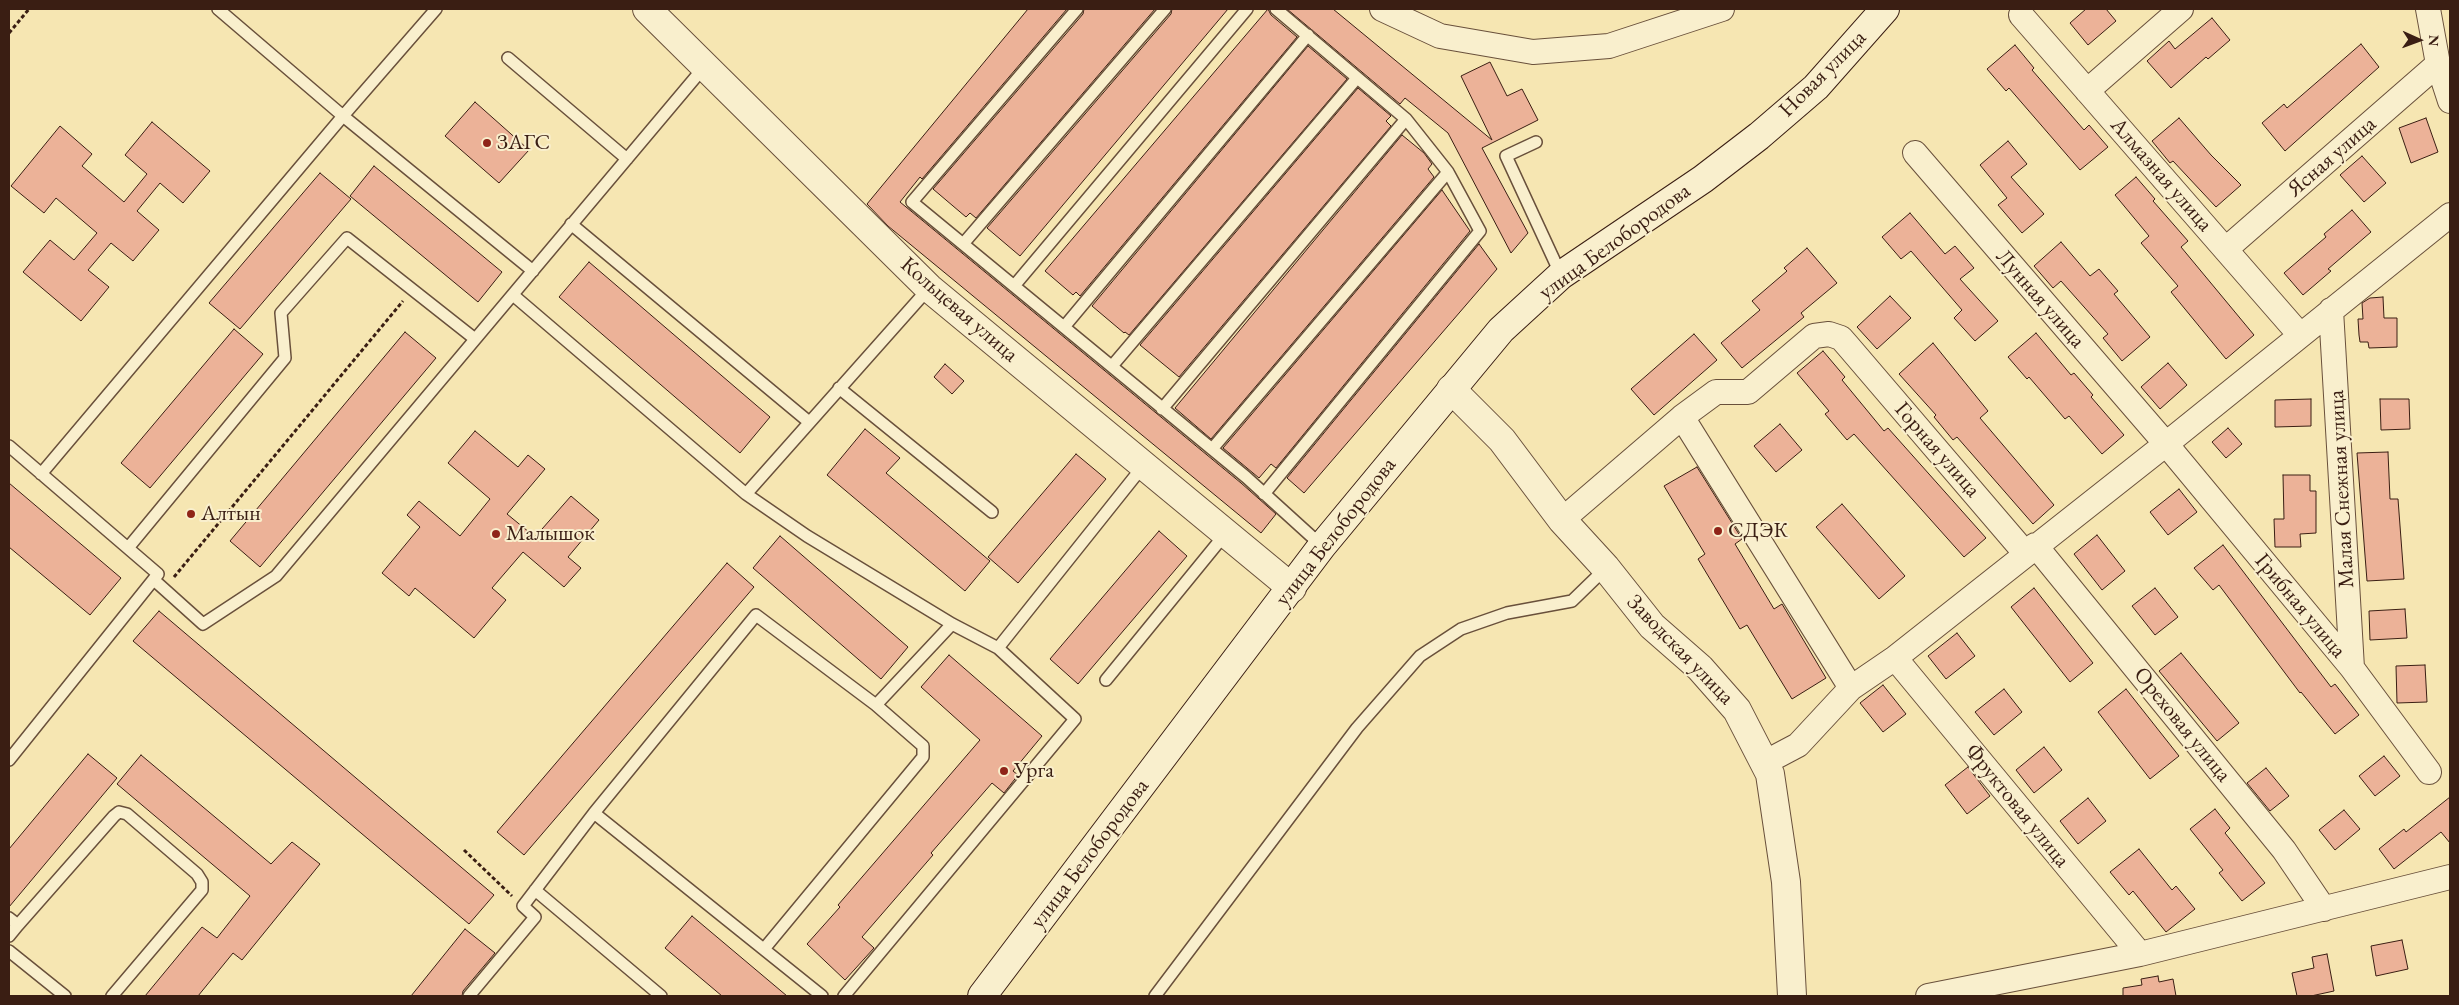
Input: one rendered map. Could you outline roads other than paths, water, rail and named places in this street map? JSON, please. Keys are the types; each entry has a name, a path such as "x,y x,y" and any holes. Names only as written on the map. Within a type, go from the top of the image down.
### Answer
{"street":[{"name":"Кольцевая улица","path":"647,9 929,288 1292,588"},
{"path":"1382,9 1440,36 1533,52 1609,46 1722,9"},
{"name":"Новая улица","path":"1759,136 1816,87 1885,9"},
{"path":"2087,91 2181,9"},
{"path":"2428,9 2438,64 2450,101"},
{"name":"Алмазная улица","path":"2021,15 2300,335"},
{"name":"Ясная улица","path":"2226,250 2438,64"},
{"name":"улица Белобородова","path":"982,996 1322,546 1501,330 1561,276 1703,179 1759,136"},
{"name":"Лунная улица","path":"1915,153 2166,444"},
{"path":"1764,763 1798,745 1851,688 1895,658 2166,444 2450,215"},
{"name":"Малая Снежная улица","path":"2331,310 2352,668"},
{"name":"Горная улица","path":"1682,417 1716,392 1748,392 1814,336 1824,334 1837,336 2031,550"},
{"name":"Заводская улица","path":"1451,389 1502,440 1562,520 1606,568 1652,626 1700,668 1737,710 1770,774 1786,882 1792,996"},
{"path":"1562,520 1682,417 1851,688"},
{"name":"Грибная улица","path":"2166,444 2352,668 2429,772"},
{"name":"Ореховая улица","path":"2031,550 2284,850 2324,909"},
{"name":"Фруктовая улица","path":"1895,658 2140,954"},
{"path":"1928,996 2140,954 2450,877"}],"lane":[{"path":"218,9 231,13 343,116 533,271"},
{"path":"41,474 343,116 436,9"},
{"path":"1078,9 912,202 1212,449 1322,546"},
{"path":"963,244 1165,9"},
{"path":"1014,286 1247,9"},
{"path":"1264,494 1480,231 1448,172 1406,119 1276,9"},
{"path":"1064,327 1308,35"},
{"path":"508,58 627,159"},
{"path":"154,580 203,624 276,576 705,66"},
{"path":"1112,366 1357,78"},
{"path":"1162,408 1406,119"},
{"path":"1536,142 1506,156 1561,276"},
{"path":"1212,449 1448,172"},
{"path":"571,224 809,422"},
{"path":"128,548 285,358 281,313 347,238 475,340"},
{"path":"746,494 929,288"},
{"path":"513,295 746,494 807,536 952,624 998,648 1075,719 844,996"},
{"path":"839,388 992,512"},
{"path":"9,446 158,574 9,760"},
{"path":"998,648 1144,465"},
{"path":"1106,680 1226,533"},
{"path":"1155,996 1357,728 1420,656 1461,630 1498,616 1572,601 1606,568"},
{"path":"469,996 535,917 523,906 535,890 594,813 756,615 876,705 923,746 922,756 764,949"},
{"path":"876,705 952,624"},
{"path":"9,740 18,748"},
{"path":"9,936 13,921 114,816 119,812 127,814 197,874 202,882 202,890 112,996"},
{"path":"594,813 822,996"},
{"path":"535,890 661,996"},
{"path":"9,951 65,996"}],"place":[{"name":"ЗАГС","path":"487,143"},
{"name":"Алтын","path":"191,514"},
{"name":"СДЭК","path":"1718,531"},
{"name":"Малышок","path":"496,534"},
{"name":"Урга","path":"1004,771"}]}
